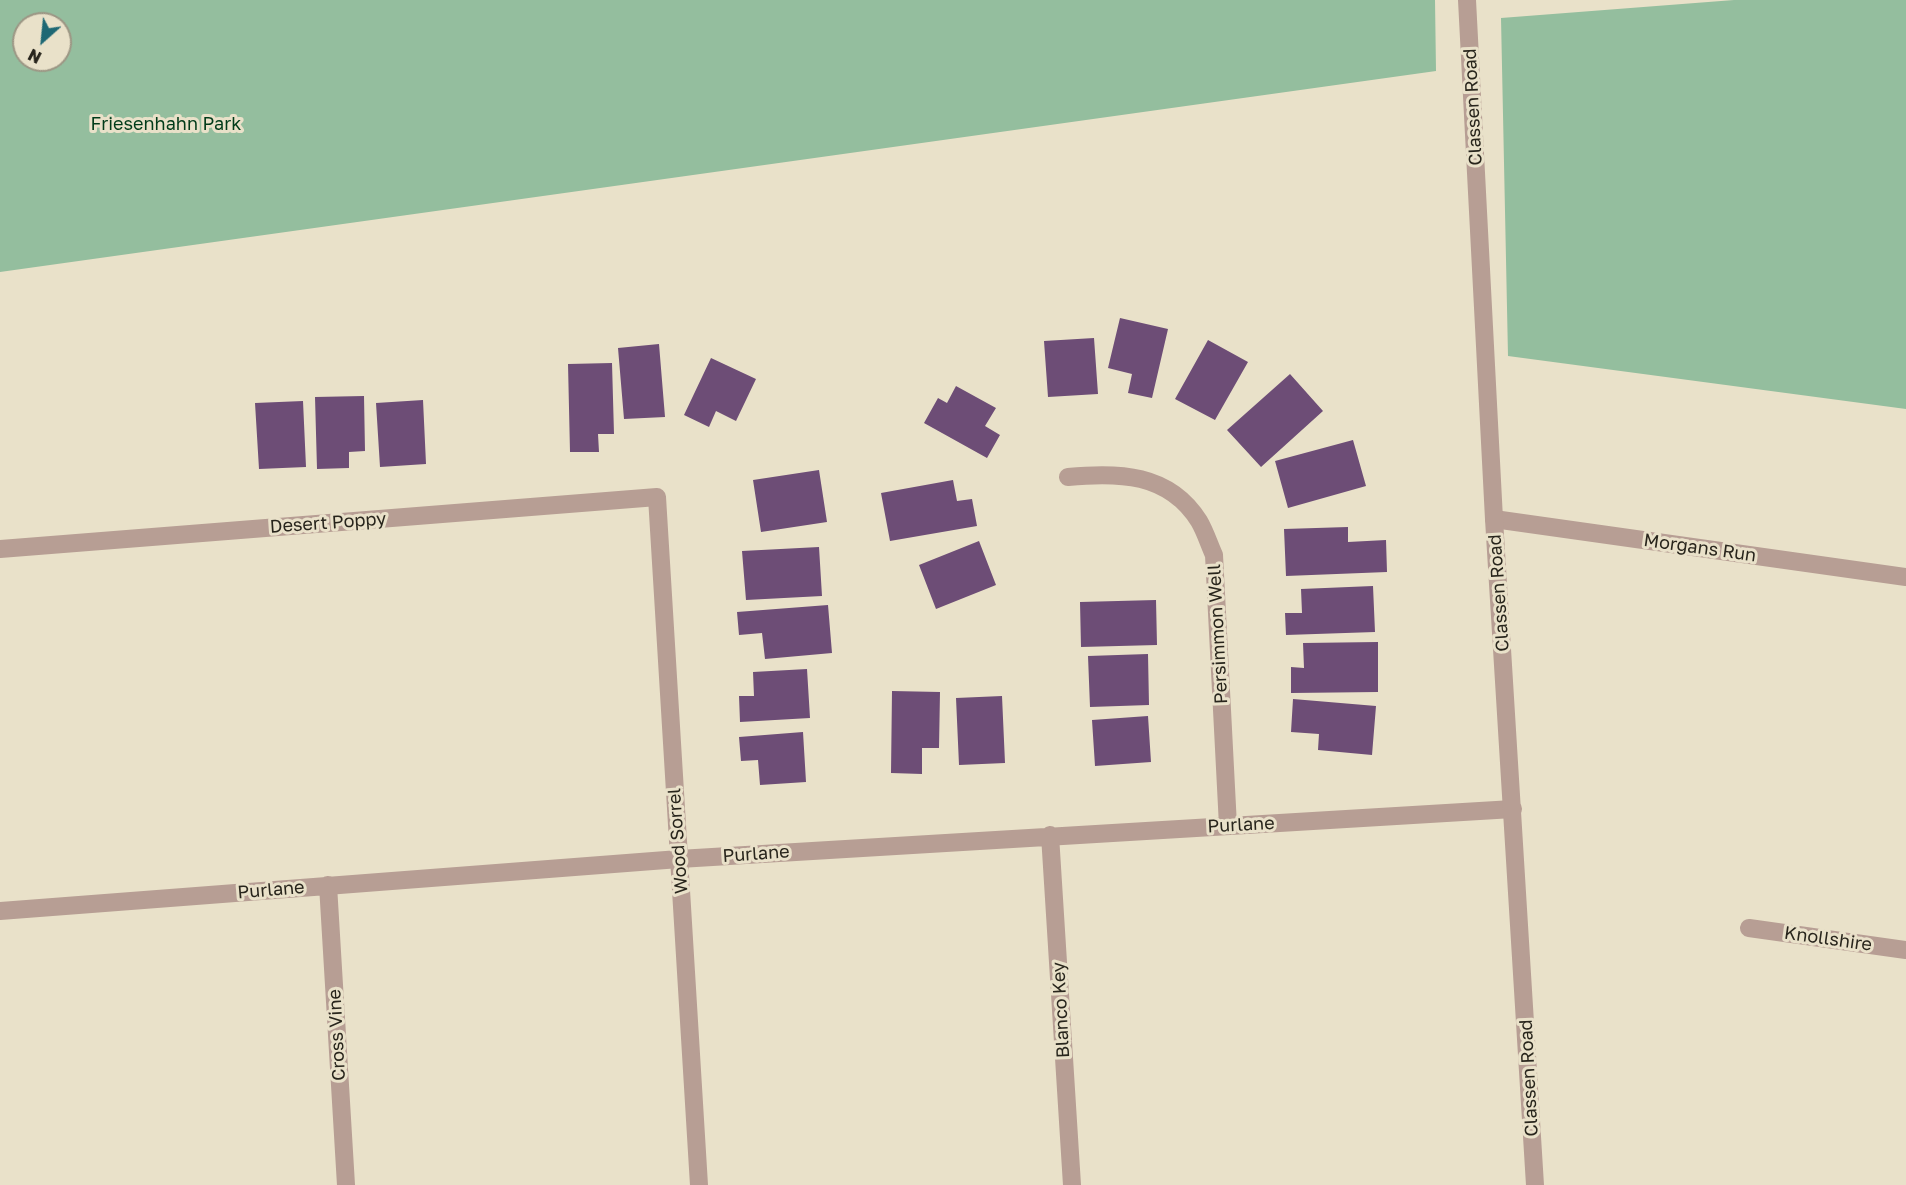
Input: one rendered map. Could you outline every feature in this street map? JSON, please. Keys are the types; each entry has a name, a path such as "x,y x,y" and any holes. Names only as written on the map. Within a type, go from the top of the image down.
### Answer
{"street":[{"name":"Classen Road","path":"1467,0 1494,519 1535,1185"},
{"name":"Persimmon Well","path":"1068,477 1128,475 1150,481 1185,503 1199,521 1214,555 1228,826"},
{"name":"Desert Poppy","path":"0,549 657,497"},
{"name":"Wood Sorrel","path":"657,497 699,1185"},
{"name":"Morgans Run","path":"1494,519 1906,577"},
{"name":"Purlane","path":"0,911 679,859 1513,809"},
{"name":"Blanco Key","path":"1050,835 1072,1185"},
{"name":"Cross Vine","path":"328,885 346,1185"},
{"name":"Knollshire","path":"1749,928 1906,950"}],"green space":[{"name":"Friesenhahn Park","path":"0,0 1435,0 1436,71 0,272"},
{"path":"1734,0 1906,0 1906,409 1508,356 1501,18"}],"building":[{"path":"1120,318 1168,329 1152,398 1128,393 1132,374 1108,368"},
{"path":"1094,338 1098,394 1048,397 1044,341"},
{"path":"1208,340 1248,362 1215,420 1175,399"},
{"path":"659,344 665,417 624,419 618,348"},
{"path":"711,358 756,379 736,421 716,411 709,427 684,415"},
{"path":"612,363 614,434 598,434 599,452 570,452 568,364"},
{"path":"1290,374 1323,411 1261,467 1227,430"},
{"path":"956,386 996,408 985,426 1000,435 987,458 924,423 938,398 947,403"},
{"path":"364,396 365,451 349,452 349,468 317,469 315,397"},
{"path":"423,400 426,464 380,467 376,403"},
{"path":"303,401 306,467 259,469 255,403"},
{"path":"1353,440 1366,486 1288,508 1275,461"},
{"path":"819,470 827,522 761,532 753,480"},
{"path":"953,480 957,501 972,499 977,526 890,541 881,493"},
{"path":"1348,527 1348,542 1386,540 1387,572 1286,576 1284,529"},
{"path":"979,541 996,585 936,609 919,565"},
{"path":"819,547 822,596 746,600 742,551"},
{"path":"1373,586 1375,632 1286,635 1285,613 1302,613 1301,589"},
{"path":"1156,600 1157,645 1081,647 1080,602"},
{"path":"828,605 832,653 765,659 762,633 739,635 737,612"},
{"path":"1378,642 1378,692 1291,693 1291,667 1304,668 1303,643"},
{"path":"1148,654 1149,705 1090,707 1088,656"},
{"path":"807,669 810,718 740,722 739,696 754,696 753,672"},
{"path":"892,691 940,692 939,748 922,748 922,774 891,773"},
{"path":"1002,696 1005,763 959,765 956,698"},
{"path":"1293,699 1376,706 1372,755 1318,750 1319,734 1291,732"},
{"path":"1148,716 1151,762 1095,766 1092,720"},
{"path":"803,732 806,782 760,785 758,760 741,761 739,737"}]}
